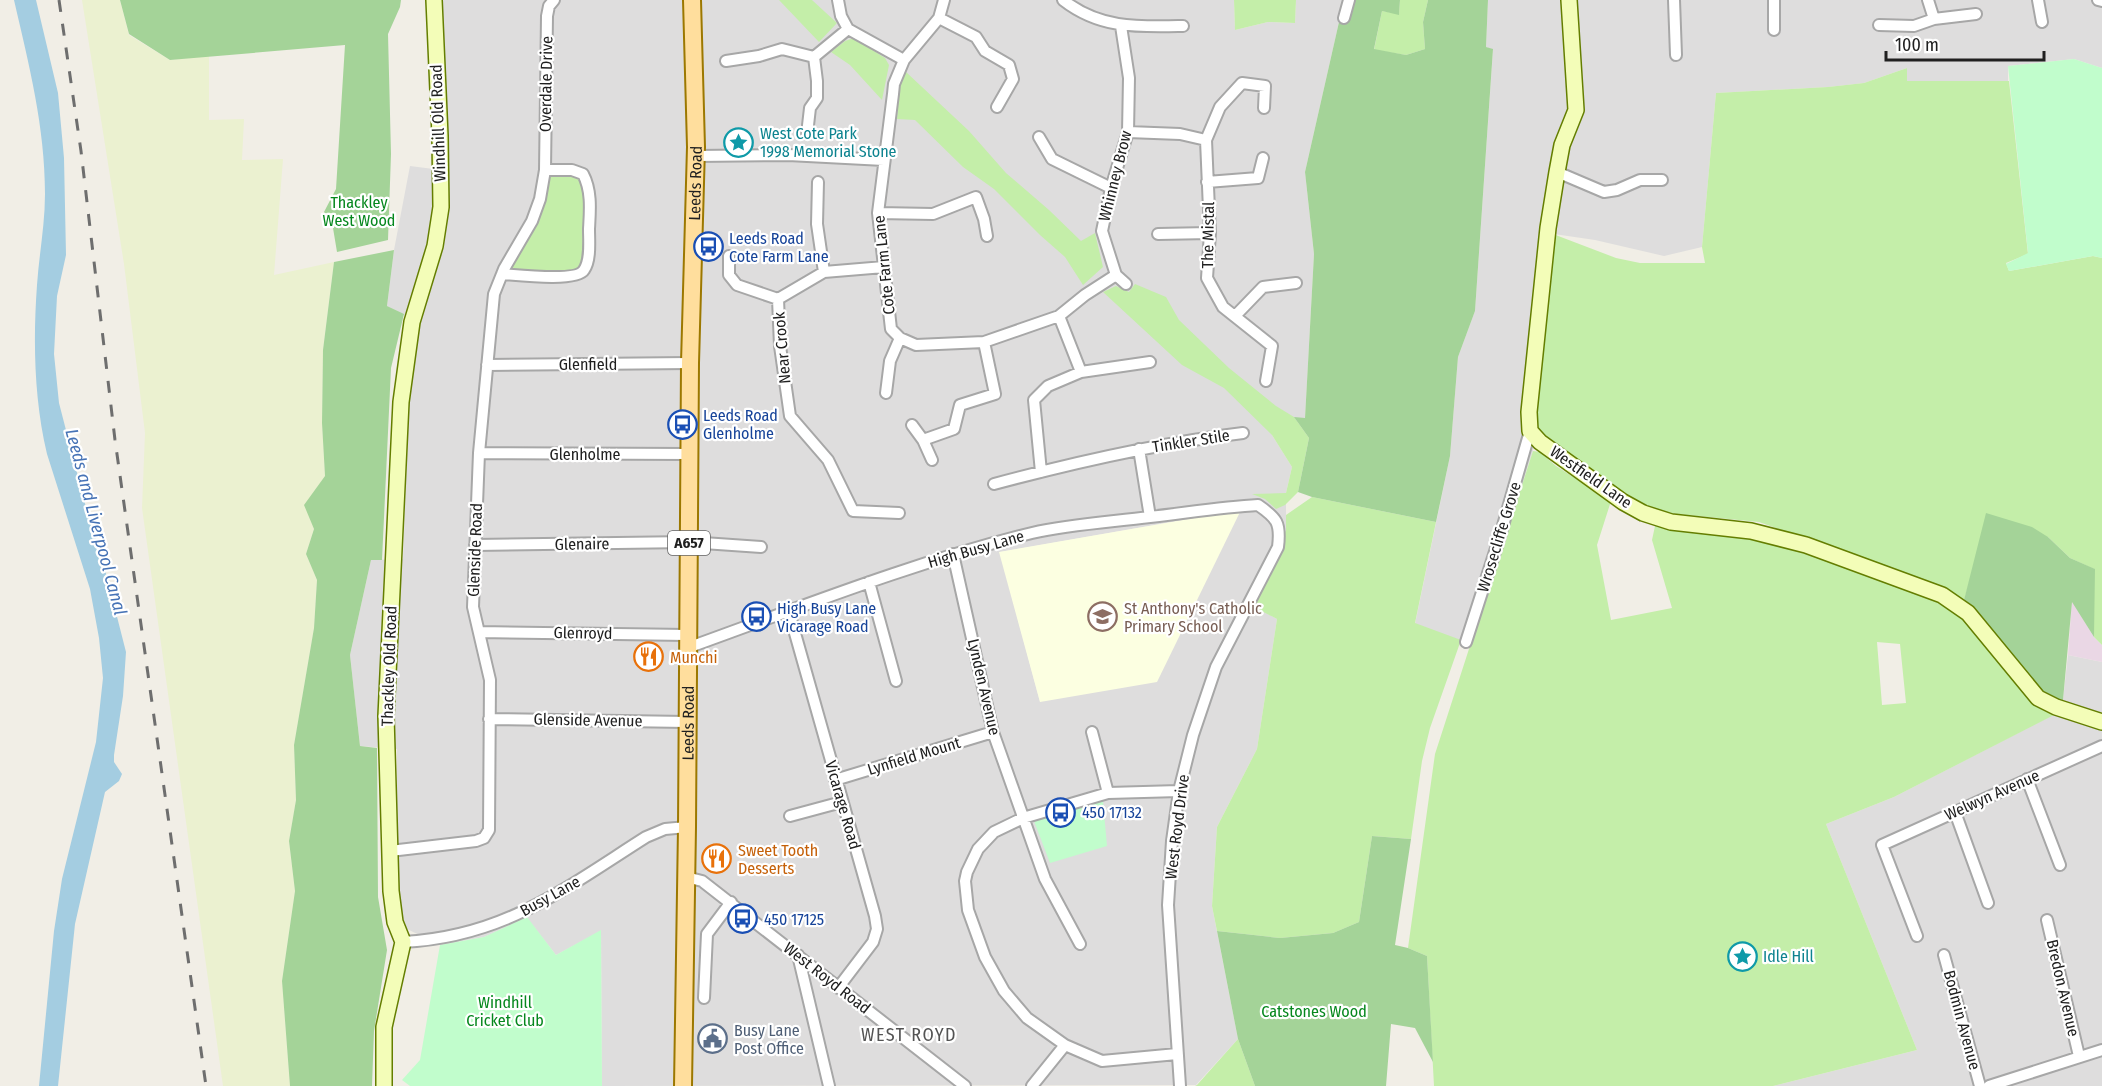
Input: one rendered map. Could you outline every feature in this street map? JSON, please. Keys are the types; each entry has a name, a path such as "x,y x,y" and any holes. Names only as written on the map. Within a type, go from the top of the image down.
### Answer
{"main road":[{"name":"Leeds Road","path":"683,1086 690,363 696,156 692,0"}],"street":[{"name":"Windhill Old Road","path":"434,0 441,195 435,246"},
{"name":"Overdale Drive","path":"545,170 547,16 549,6 554,0"},
{"path":"838,0 841,16 848,29 904,60"},
{"path":"944,0 939,18 976,37 985,51 1009,64 1013,79 997,107"},
{"path":"1063,0 1090,17 1121,26 1183,26"},
{"path":"1344,18 1349,0"},
{"path":"1530,431 1529,412 1548,228 1562,145 1576,110 1569,0"},
{"path":"1674,0 1676,55"},
{"path":"1774,0 1774,30"},
{"path":"1928,0 1934,19"},
{"path":"2038,0 2042,22"},
{"path":"1879,24 1914,26 1934,19 1976,14"},
{"name":"Cote Farm Lane","path":"900,338 891,329 878,213 884,160 894,84 904,60 939,18"},
{"name":"Whinney Brow","path":"1116,275 1102,231 1111,188 1128,132 1129,78 1121,26"},
{"path":"814,57 848,29"},
{"path":"726,61 759,56 782,49 814,57"},
{"path":"807,134 810,108 817,98 814,57"},
{"path":"1128,132 1180,134 1206,140 1220,107 1242,83 1265,86 1264,108"},
{"path":"1039,137 1052,159 1111,188"},
{"name":"The Mistal","path":"1206,140 1210,233 1207,278 1223,307 1272,346 1266,381"},
{"path":"696,156 788,155 884,160"},
{"path":"1208,182 1258,178 1263,158"},
{"name":"Glenside Road","path":"390,851 476,841 484,838 489,830 490,680 473,607 479,453 494,294 502,274 532,221 540,199 545,170"},
{"path":"502,274 578,276 584,271 588,260 590,198 587,181 583,174 572,170 545,170"},
{"path":"1557,172 1604,192 1617,190 1640,180 1662,180"},
{"path":"818,182 818,224 824,272"},
{"path":"878,213 933,214 976,197 987,236"},
{"path":"1158,234 1210,233"},
{"name":"Thackley Old Road","path":"403,942 395,922 391,891 386,716 401,402 412,322 435,246"},
{"name":"Near Crook","path":"729,256 729,275 737,285 778,299 824,272 884,267"},
{"path":"886,393 890,361 900,338 916,345 984,342 1059,316 1085,295 1116,275 1126,284"},
{"path":"1235,316 1263,287 1296,283"},
{"name":"Near Crook","path":"778,299 780,346 790,416 828,459 854,511 899,513"},
{"path":"1059,316 1081,372"},
{"path":"923,440 954,429 960,405 995,394 984,342"},
{"path":"1041,471 1034,400 1048,386 1081,372 1150,362"},
{"name":"Glenfield","path":"487,365 690,363"},
{"path":"912,424 923,440 932,460"},
{"name":"Wrosecliffe Grove","path":"1466,642 1530,431"},
{"name":"Westfield Lane","path":"1530,431 1540,442 1623,502 1643,513 1671,522 1751,531 1806,545 1942,595 1968,613 2038,698 2102,722"},
{"name":"Tinkler Stile","path":"994,484 1139,449 1188,439 1243,433"},
{"name":"Tinkler Stile","path":"1139,449 1150,517"},
{"name":"Glenholme","path":"479,453 690,454"},
{"name":"High Busy Lane","path":"687,641 789,612 953,554 1035,532 1218,507 1258,505 1274,516"},
{"name":"West Royd Drive","path":"1180,1086 1168,905 1172,841 1179,791 1193,735 1216,667 1278,547 1280,531 1274,516"},
{"name":"Glenaire","path":"476,545 689,542 761,547"},
{"name":"Lynden Avenue","path":"953,554 993,732 1045,879 1080,944"},
{"path":"869,582 896,681"},
{"name":"Vicarage Road","path":"789,612 877,929 873,942 838,988"},
{"name":"Glenroyd","path":"479,632 687,641"},
{"name":"Glenside Avenue","path":"489,719 687,722"},
{"name":"Lynfield Mount","path":"835,780 993,732"},
{"path":"1092,732 1108,794"},
{"name":"Welwyn Avenue","path":"1917,936 1882,845 2102,746"},
{"path":"2027,779 2060,865"},
{"path":"1177,1054 1102,1061 1065,1045 1027,1018 1004,991 985,957 968,910 965,881 978,849 994,832 1023,818 1108,794 1179,791"},
{"path":"790,816 842,802"},
{"path":"1955,812 1988,903"},
{"name":"Busy Lane","path":"403,942 431,941 495,925 532,909 646,837 665,829 687,827"},
{"name":"West Royd Road","path":"686,877 702,880 965,1086"},
{"path":"704,998 707,934 731,902"},
{"name":"Bredon Avenue","path":"2047,920 2079,1056"},
{"path":"384,1086 384,1027 403,942"},
{"path":"798,955 829,1086"},
{"name":"Bodmin Avenue","path":"1944,955 1980,1086"},
{"path":"1032,1086 1065,1045"},
{"path":"1989,1086 2102,1050"}],"shaded area":[{"path":"82,0 120,0 129,35 170,60 209,56 209,120 244,119 242,160 283,159 274,275 334,262 323,350 322,423 325,476 305,505 314,529 306,554 317,580 314,628 294,745 296,800 289,841 295,891 282,981 290,1086 223,1086 142,508 145,433 124,264"},
{"path":"441,0 1234,0 1235,30 1268,22 1295,23 1296,0 1344,0 1305,172 1314,254 1305,418 1272,435 1292,467 1286,493 1286,529 1254,606 1277,619 1257,749 1217,827 1212,906 1238,1039 1196,1085 602,1086 601,931 556,955 527,918 484,937 440,945 407,929 397,904 397,749 360,746 350,655 371,560 403,559 409,402 420,323 387,306 394,250 410,166 449,171","holes":["1240,510 1040,702 1000,552"]},
{"path":"1488,0 2102,0 2102,68 2074,59 2008,66 2008,81 1906,81 1907,68 1864,83 1716,93 1702,247 1664,256 1595,240 1554,234 1533,451 1470,644 1415,624 1450,456 1458,357 1475,311 1493,50 1486,47"},
{"name":"St Anthony's Catholic Primary School","path":"1241,510 1157,682 1040,702 999,552"},
{"path":"2072,601 2094,637 2102,645 2102,662 2068,655"},
{"path":"2068,655 2102,662 2102,1086 1773,1086 1917,1050 1826,824 1894,797 2053,715 2063,700"}],"green space":[{"name":"Thackley West Wood","path":"120,0 401,0 388,34 391,154 388,240 337,252 333,228 324,212 336,189 345,45 170,60 129,34"},
{"path":"779,0 812,0 837,23 819,42"},
{"path":"1234,0 1296,0 1295,23 1268,22 1235,30"},
{"path":"1344,0 1400,0 1399,15 1382,11 1374,49 1406,55 1425,49 1423,22 1428,0 1488,0 1486,47 1493,49 1475,311 1458,357 1450,456 1436,522 1312,497 1298,492 1309,438 1294,417 1305,418 1314,254 1305,172"},
{"path":"1400,0 1428,0 1423,22 1425,49 1406,55 1374,50 1382,11 1399,14"},
{"path":"854,38 885,58 889,65 882,100 850,65 831,52 845,41"},
{"path":"2074,59 2102,68 2102,258 2093,256 2009,271 2006,264 2028,253 2008,66"},
{"path":"1907,68 1907,81 2009,81 2028,254 2006,263 2009,271 2093,256 2102,258 2102,645 2094,637 2094,569 2070,558 2048,537 1973,569 1963,604 1853,556 1759,522 1677,514 1652,509 1626,497 1542,435 1535,423 1553,234 1616,258 1640,263 1705,263 1702,247 1716,93 1864,83"},
{"path":"906,72 969,131 1006,173 1081,241 1095,233 1103,267 1083,285 1065,257 994,189 963,167 915,120 897,119 900,80"},
{"path":"545,170 583,174 588,259 578,275 504,269 532,221"},
{"path":"394,250 387,306 404,314 391,368 382,560 371,560 350,655 360,746 377,748 378,897 387,950 374,1031 372,1086 290,1086 282,981 295,891 289,841 296,800 294,745 314,628 317,580 306,554 314,529 304,505 325,476 322,423 323,350 334,262"},
{"path":"1135,284 1166,297 1179,320 1229,368 1276,406 1294,417 1309,438 1298,492 1285,505 1276,509 1265,499 1252,494 1286,493 1292,467 1272,435 1224,388 1182,365 1103,292 1116,286 1129,292"},
{"path":"1533,451 1540,452 1556,466 1611,501 1597,545 1611,620 1672,608 1652,540 1655,526 1730,534 1794,546 1917,591 1956,609 2054,715 1894,797 1826,824 1917,1050 1773,1086 1434,1086 1427,956 1408,948 1435,754","holes":["1877,642 1900,644 1906,703 1882,705"]},
{"path":"1312,497 1436,522 1415,623 1461,640 1430,728 1422,761 1411,839 1372,836 1359,922 1333,933 1280,938 1217,931 1212,906 1217,827 1257,749 1277,619 1254,607 1286,530 1286,515"},
{"path":"1986,513 2032,527 2048,537 2070,558 2095,569 2094,637 2072,602 2063,700 2049,699 2036,692 1963,604"},
{"path":"1103,801 1107,846 1050,863 1034,821"},
{"name":"Catstones Wood","path":"1372,836 1411,839 1395,945 1427,956 1433,1062 1415,1028 1391,1024 1386,1086 1255,1086 1238,1039 1217,931 1280,938 1333,933 1359,922"},
{"name":"Windhill Cricket Club","path":"527,917 556,955 601,930 602,1086 410,1086 402,1080 420,1060 440,945 484,937"},
{"path":"1238,1039 1255,1086 1195,1086 1197,1085"}],"water":[{"path":"14,0 36,0 58,93 64,158 66,255 57,296 54,354 59,403 126,652 123,696 114,755 114,762 122,774 119,781 105,792 75,924 58,1086 39,1086 54,931 62,879 96,742 103,678 99,638 90,589 47,454 39,412 35,327 45,206 44,169 35,96"}],"railway":[{"path":"59,0 81,151 115,440 206,1086"}],"place":[{"name":"West Cote Park 1998 Memorial Stone","path":"739,142"},
{"name":"Leeds Road Cote Farm Lane","path":"708,247"},
{"name":"Leeds Road Glenholme","path":"682,424"},
{"name":"High Busy Lane Vicarage Road","path":"756,617"},
{"name":"St Anthony's Catholic Primary School","path":"1103,617"},
{"name":"Munchi","path":"649,657"},
{"name":"450 17132","path":"1061,812"},
{"name":"Sweet Tooth Desserts","path":"717,859"},
{"name":"450 17125","path":"743,919"},
{"name":"Idle Hill","path":"1742,956"},
{"name":"Busy Lane Post Office","path":"713,1039"}],"district":[{"name":"WEST ROYD","path":"909,1035"}],"water label":[{"name":"Leeds and Liverpool Canal","path":"96,522"}]}
